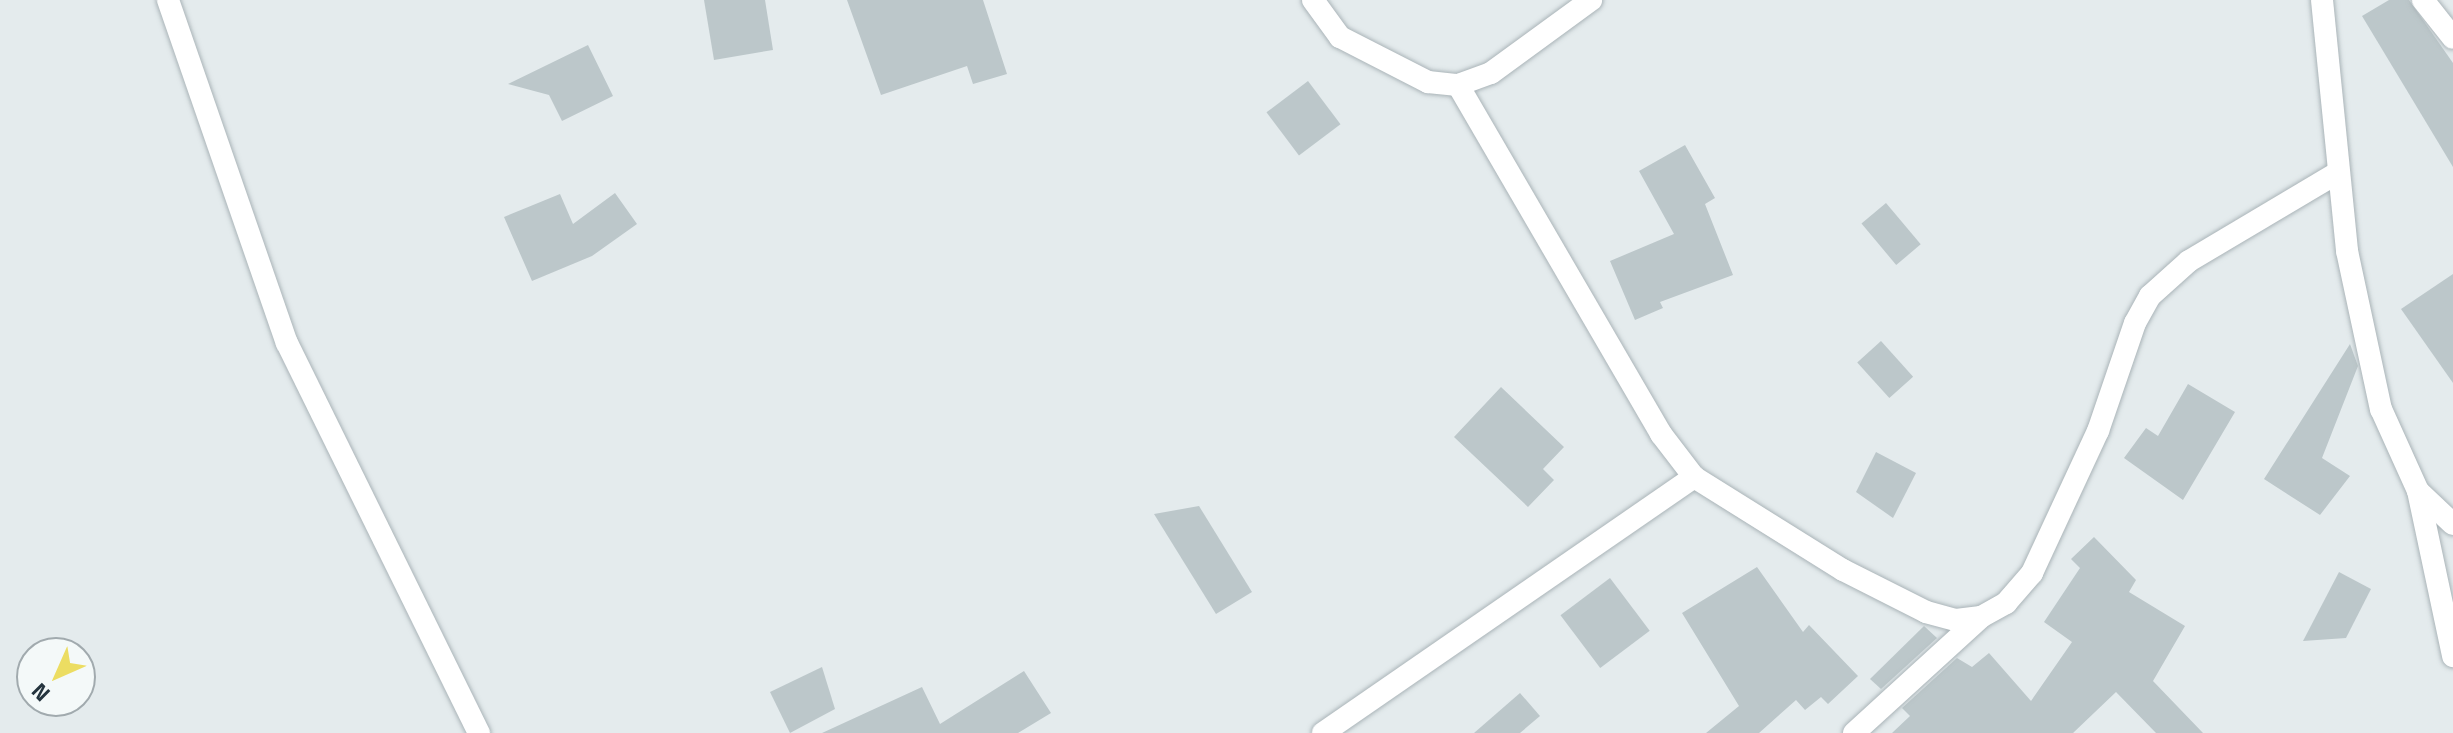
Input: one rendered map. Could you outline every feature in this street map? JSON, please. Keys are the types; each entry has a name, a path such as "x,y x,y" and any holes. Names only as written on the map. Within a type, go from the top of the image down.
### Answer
{"street":[{"path":"168,0 287,343 479,733"},
{"path":"1313,0 1340,37 1428,82 1458,85 1491,73 1591,0"},
{"path":"2322,0 2347,251 2381,409 2418,491 2453,656"},
{"path":"2423,0 2453,38"},
{"path":"1458,85 1661,434 1694,477 1843,570 1926,612 1956,620 1981,617"},
{"path":"1854,733 1981,617 2006,603 2032,573 2098,431 2135,323 2150,296 2189,261 2337,173"},
{"path":"1323,733 1694,477"},
{"path":"2418,491 2453,524"}],"building":[{"path":"704,0 765,0 773,50 714,60"},
{"path":"847,0 983,0 1007,74 973,84 967,66 881,95"},
{"path":"2389,0 2409,0 2453,63 2453,167 2362,16"},
{"path":"588,45 613,96 562,121 549,95 508,84"},
{"path":"1308,81 1340,124 1299,155 1266,112"},
{"path":"1685,145 1715,198 1705,204 1733,275 1660,302 1663,308 1635,320 1610,261 1674,234 1639,171"},
{"path":"615,193 637,224 592,256 532,281 504,217 560,194 573,224"},
{"path":"1886,203 1921,244 1896,265 1861,224"},
{"path":"2453,274 2453,383 2401,309"},
{"path":"1881,341 1913,377 1889,398 1857,362"},
{"path":"2350,344 2358,366 2322,458 2350,476 2320,515 2264,479"},
{"path":"2188,384 2235,412 2183,500 2124,458 2146,428 2158,436"},
{"path":"1501,387 1564,447 1543,469 1554,480 1528,507 1454,437"},
{"path":"1876,452 1916,473 1893,518 1856,492"},
{"path":"1199,506 1252,592 1216,614 1154,514"},
{"path":"2094,537 2136,580 2129,592 2185,626 2153,681 2203,733 2156,733 2116,692 2073,733 1892,733 1910,716 1902,708 1957,658 1972,667 1989,653 2031,701 2072,642 2044,622 2080,568 2071,559"},
{"path":"1757,567 1803,632 1809,625 1858,676 1828,704 1821,697 1805,710 1796,700 1759,733 1706,733 1739,706 1682,613"},
{"path":"2339,572 2371,589 2346,638 2303,641"},
{"path":"1610,578 1650,631 1600,668 1560,615"},
{"path":"1924,626 1937,638 1881,689 1870,679"},
{"path":"822,667 835,709 790,733 770,692"},
{"path":"1024,671 1051,713 1018,733 822,733 922,687 940,724"},
{"path":"1520,693 1540,716 1520,733 1474,733"}]}
